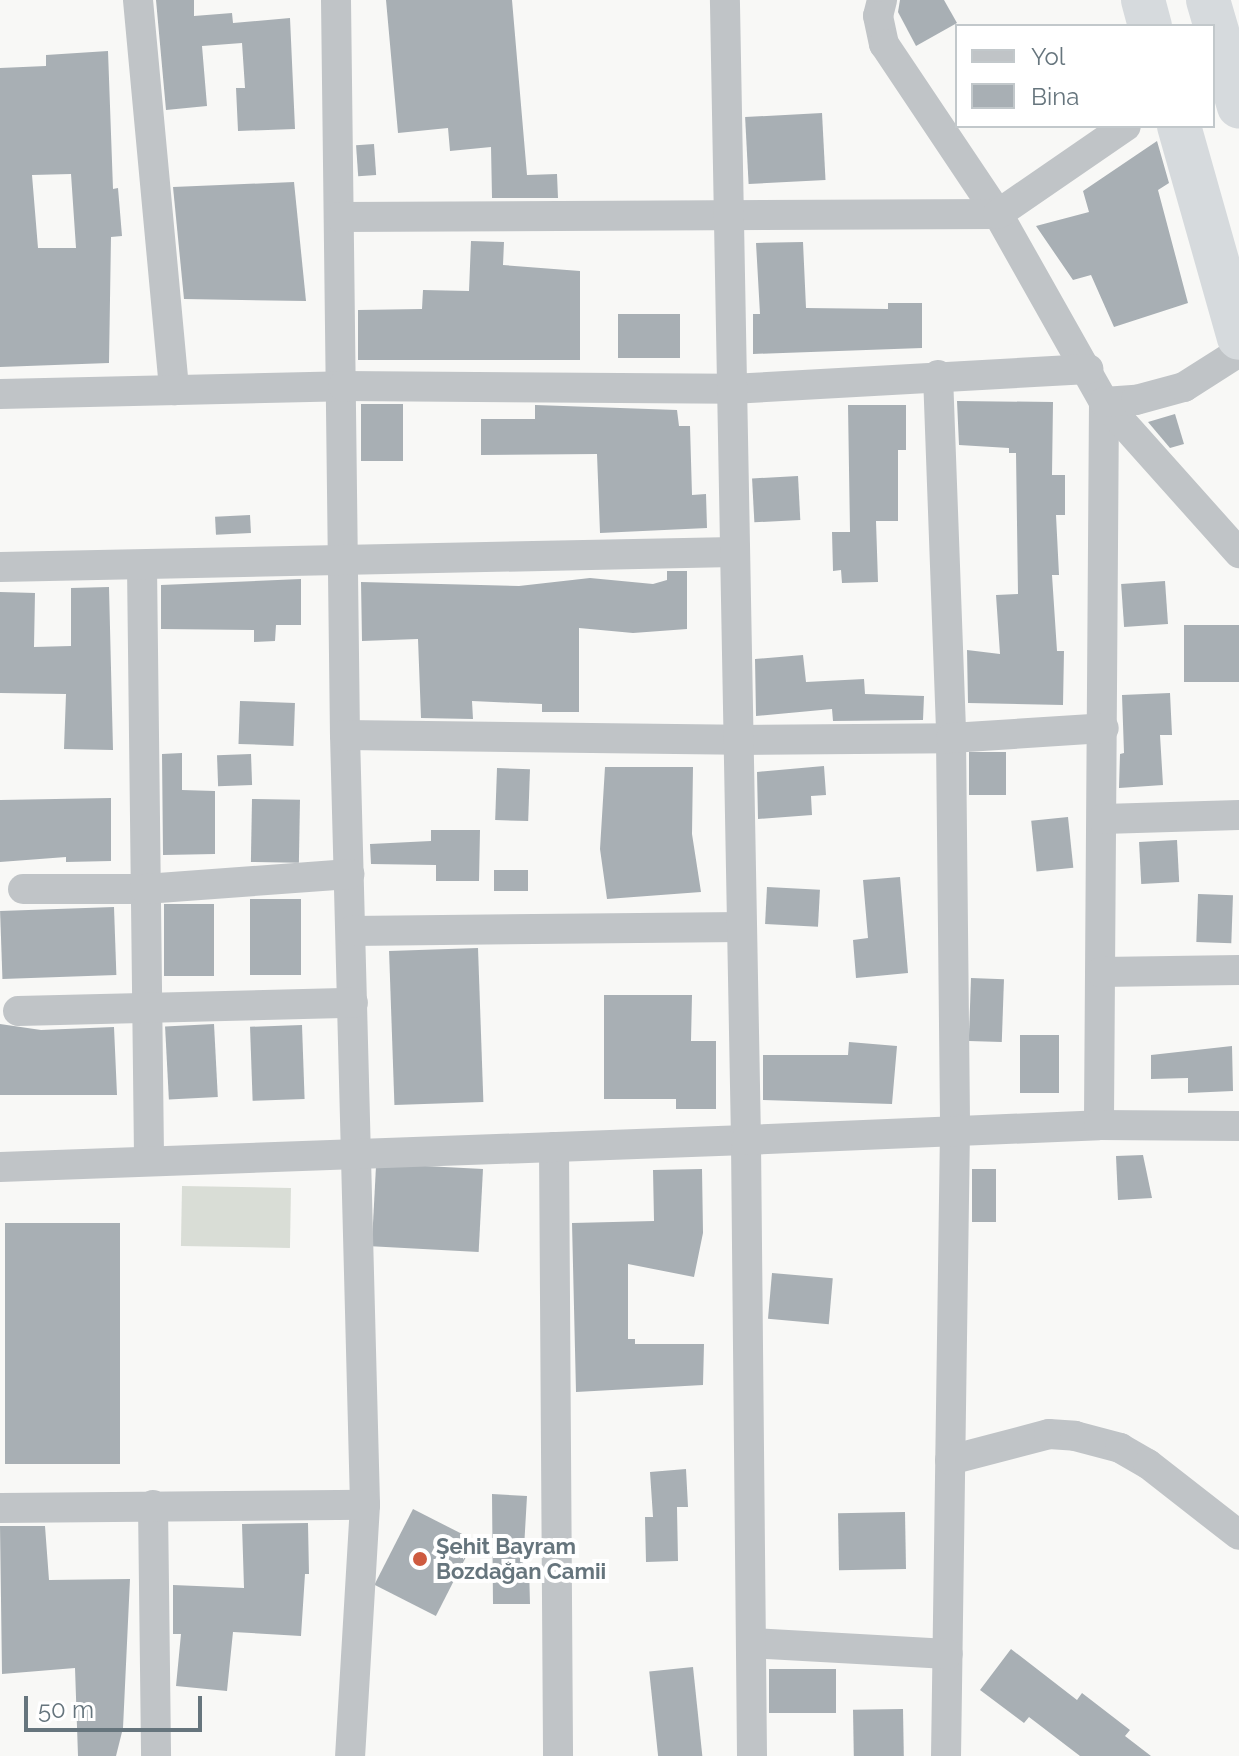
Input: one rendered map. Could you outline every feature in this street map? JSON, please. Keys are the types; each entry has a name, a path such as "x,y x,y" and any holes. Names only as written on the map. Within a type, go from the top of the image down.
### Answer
{"highway":[{"path":"1143,0 1149,24"},
{"path":"1208,0 1215,24"},
{"path":"1215,24 1239,107"},
{"path":"1180,128 1239,338"}],"street":[{"path":"138,0 174,390"},
{"path":"336,0 346,562 345,735 365,1505 350,1756"},
{"path":"725,0 746,1140 752,1756"},
{"path":"882,0 878,16 884,44 998,214 1104,402 1239,553"},
{"path":"340,217 998,214 1123,128"},
{"path":"1104,402 1184,387 1239,352"},
{"path":"0,394 343,386 731,389 1088,369"},
{"path":"938,375 951,738 955,1129 946,1756"},
{"path":"1099,1125 1104,402"},
{"path":"0,567 734,552"},
{"path":"142,566 149,1159"},
{"path":"345,735 738,740 951,738 1104,728"},
{"path":"1103,819 1239,815"},
{"path":"23,889 145,889 349,874"},
{"path":"351,931 742,927"},
{"path":"1101,972 1239,970"},
{"path":"18,1011 353,1003"},
{"path":"0,1167 149,1159 746,1140 955,1129 1099,1125 1239,1126"},
{"path":"554,1147 558,1756"},
{"path":"950,1460 1049,1434 1075,1436 1120,1448 1148,1464 1239,1535"},
{"path":"153,1505 156,1756"},
{"path":"0,1508 365,1505"},
{"path":"751,1643 948,1654"}],"shaded area":[{"path":"182,1186 291,1188 290,1248 181,1246"}],"building":[{"path":"156,0 194,0 194,16 232,13 233,23 290,18 295,129 238,131 236,88 245,88 242,43 202,46 207,106 166,110"},
{"path":"386,0 512,0 527,175 557,174 558,198 492,198 491,147 450,151 448,128 398,133"},
{"path":"900,0 944,0 957,23 916,46 898,12"},
{"path":"108,51 113,189 118,188 122,236 111,237 109,363 0,367 0,68 46,66 46,55","holes":["71,174 76,248 38,248 32,175"]},
{"path":"822,113 826,180 749,184 745,117"},
{"path":"1157,141 1169,183 1158,190 1188,303 1114,327 1091,275 1073,280 1036,226 1089,212 1083,191"},
{"path":"374,144 376,175 358,176 356,145"},
{"path":"294,182 306,301 184,299 173,187"},
{"path":"471,241 504,242 503,265 580,271 580,360 358,360 358,310 422,309 423,290 469,291"},
{"path":"803,242 806,308 888,309 888,303 922,303 922,348 753,354 753,314 760,314 756,243"},
{"path":"618,314 680,314 680,358 618,358"},
{"path":"957,401 1053,402 1052,475 1065,475 1065,515 1056,515 1059,575 1052,575 1057,651 1064,651 1063,705 968,703 967,650 1000,654 996,595 1018,594 1016,453 1009,453 1009,448 959,445"},
{"path":"361,404 403,404 403,461 361,461"},
{"path":"535,405 677,410 679,426 690,426 692,495 706,494 707,528 600,533 597,454 481,455 481,419 535,419"},
{"path":"848,405 906,405 906,450 898,450 898,521 876,521 878,582 842,583 841,570 833,571 832,532 850,532"},
{"path":"1175,414 1184,444 1170,448 1148,422"},
{"path":"798,476 800,520 754,522 752,478"},
{"path":"250,515 251,533 216,535 215,517"},
{"path":"667,571 687,571 687,629 633,633 579,628 579,712 542,712 542,704 472,701 473,719 421,718 418,639 362,641 361,582 519,586 590,578 653,584 667,580"},
{"path":"301,579 301,625 276,625 275,641 254,642 254,630 161,629 161,585"},
{"path":"1165,581 1168,624 1124,627 1121,584"},
{"path":"109,587 113,750 64,749 66,694 0,693 0,592 35,593 34,647 71,646 71,588"},
{"path":"1184,625 1239,625 1239,682 1184,682"},
{"path":"803,655 806,682 864,679 865,694 924,696 923,720 833,721 832,709 756,716 755,659"},
{"path":"1170,693 1172,735 1160,735 1163,785 1119,788 1120,754 1124,753 1122,695"},
{"path":"240,701 295,703 293,746 238,744"},
{"path":"969,752 1006,752 1006,795 969,795"},
{"path":"182,753 182,790 215,791 215,854 163,855 162,754"},
{"path":"251,754 252,785 218,786 217,755"},
{"path":"824,766 826,795 811,796 812,815 758,819 757,772"},
{"path":"605,767 693,767 692,834 701,892 607,899 600,849"},
{"path":"497,768 530,769 528,821 495,820"},
{"path":"111,798 111,861 66,862 66,857 0,862 0,800"},
{"path":"252,799 300,800 299,863 251,862"},
{"path":"1068,817 1073,868 1037,872 1031,821"},
{"path":"431,830 480,830 479,881 436,881 436,865 371,864 370,844 431,841"},
{"path":"1177,840 1179,882 1141,884 1139,842"},
{"path":"494,870 528,870 528,891 494,891"},
{"path":"900,877 908,973 856,978 853,940 868,938 863,880"},
{"path":"767,887 820,890 818,927 765,924"},
{"path":"1198,894 1233,895 1231,943 1196,942"},
{"path":"250,899 301,899 301,975 250,975"},
{"path":"164,904 214,904 214,976 164,976"},
{"path":"114,907 116,975 2,979 0,911"},
{"path":"478,948 483,1102 394,1105 389,951"},
{"path":"971,978 1004,979 1002,1042 969,1041"},
{"path":"604,995 692,995 691,1041 716,1041 716,1109 676,1109 676,1099 604,1099"},
{"path":"0,1024 41,1030 114,1027 117,1095 0,1095"},
{"path":"214,1024 218,1097 169,1099 165,1027"},
{"path":"302,1025 305,1099 253,1101 250,1027"},
{"path":"1020,1035 1059,1035 1059,1093 1020,1093"},
{"path":"849,1042 897,1046 892,1104 763,1100 763,1055 848,1055"},
{"path":"1232,1046 1233,1091 1188,1093 1188,1078 1151,1079 1151,1055"},
{"path":"1143,1155 1152,1198 1118,1200 1116,1156"},
{"path":"376,1163 483,1169 479,1252 372,1246"},
{"path":"702,1169 703,1233 694,1277 628,1264 628,1339 635,1339 635,1344 704,1344 703,1385 576,1392 572,1223 654,1221 653,1170"},
{"path":"972,1169 996,1169 996,1222 972,1222"},
{"path":"5,1223 120,1223 120,1464 5,1464"},
{"path":"772,1273 833,1278 829,1324 768,1319"},
{"path":"686,1469 688,1507 677,1507 678,1561 646,1562 645,1517 653,1517 650,1472"},
{"path":"492,1494 527,1496 523,1566 529,1566 530,1604 493,1604"},
{"name":"Şehit Bayram Bozdağan Camii","path":"413,1509 474,1540 436,1616 374,1585"},
{"path":"905,1512 906,1569 839,1570 838,1513"},
{"path":"308,1523 309,1574 305,1574 301,1636 233,1632 227,1691 176,1686 181,1634 173,1634 173,1585 244,1588 242,1524"},
{"path":"0,1526 45,1526 49,1580 130,1579 123,1728 116,1756 78,1756 75,1668 2,1674"},
{"path":"1011,1649 1077,1700 1082,1693 1130,1730 1125,1736 1151,1756 1080,1756 1029,1717 1024,1723 980,1690"},
{"path":"693,1667 702,1756 658,1756 649,1672"},
{"path":"769,1669 836,1669 836,1713 769,1713"},
{"path":"903,1709 904,1756 854,1756 853,1710"}],"place":[{"name":"Şehit Bayram Bozdağan Camii","path":"420,1559"}]}
